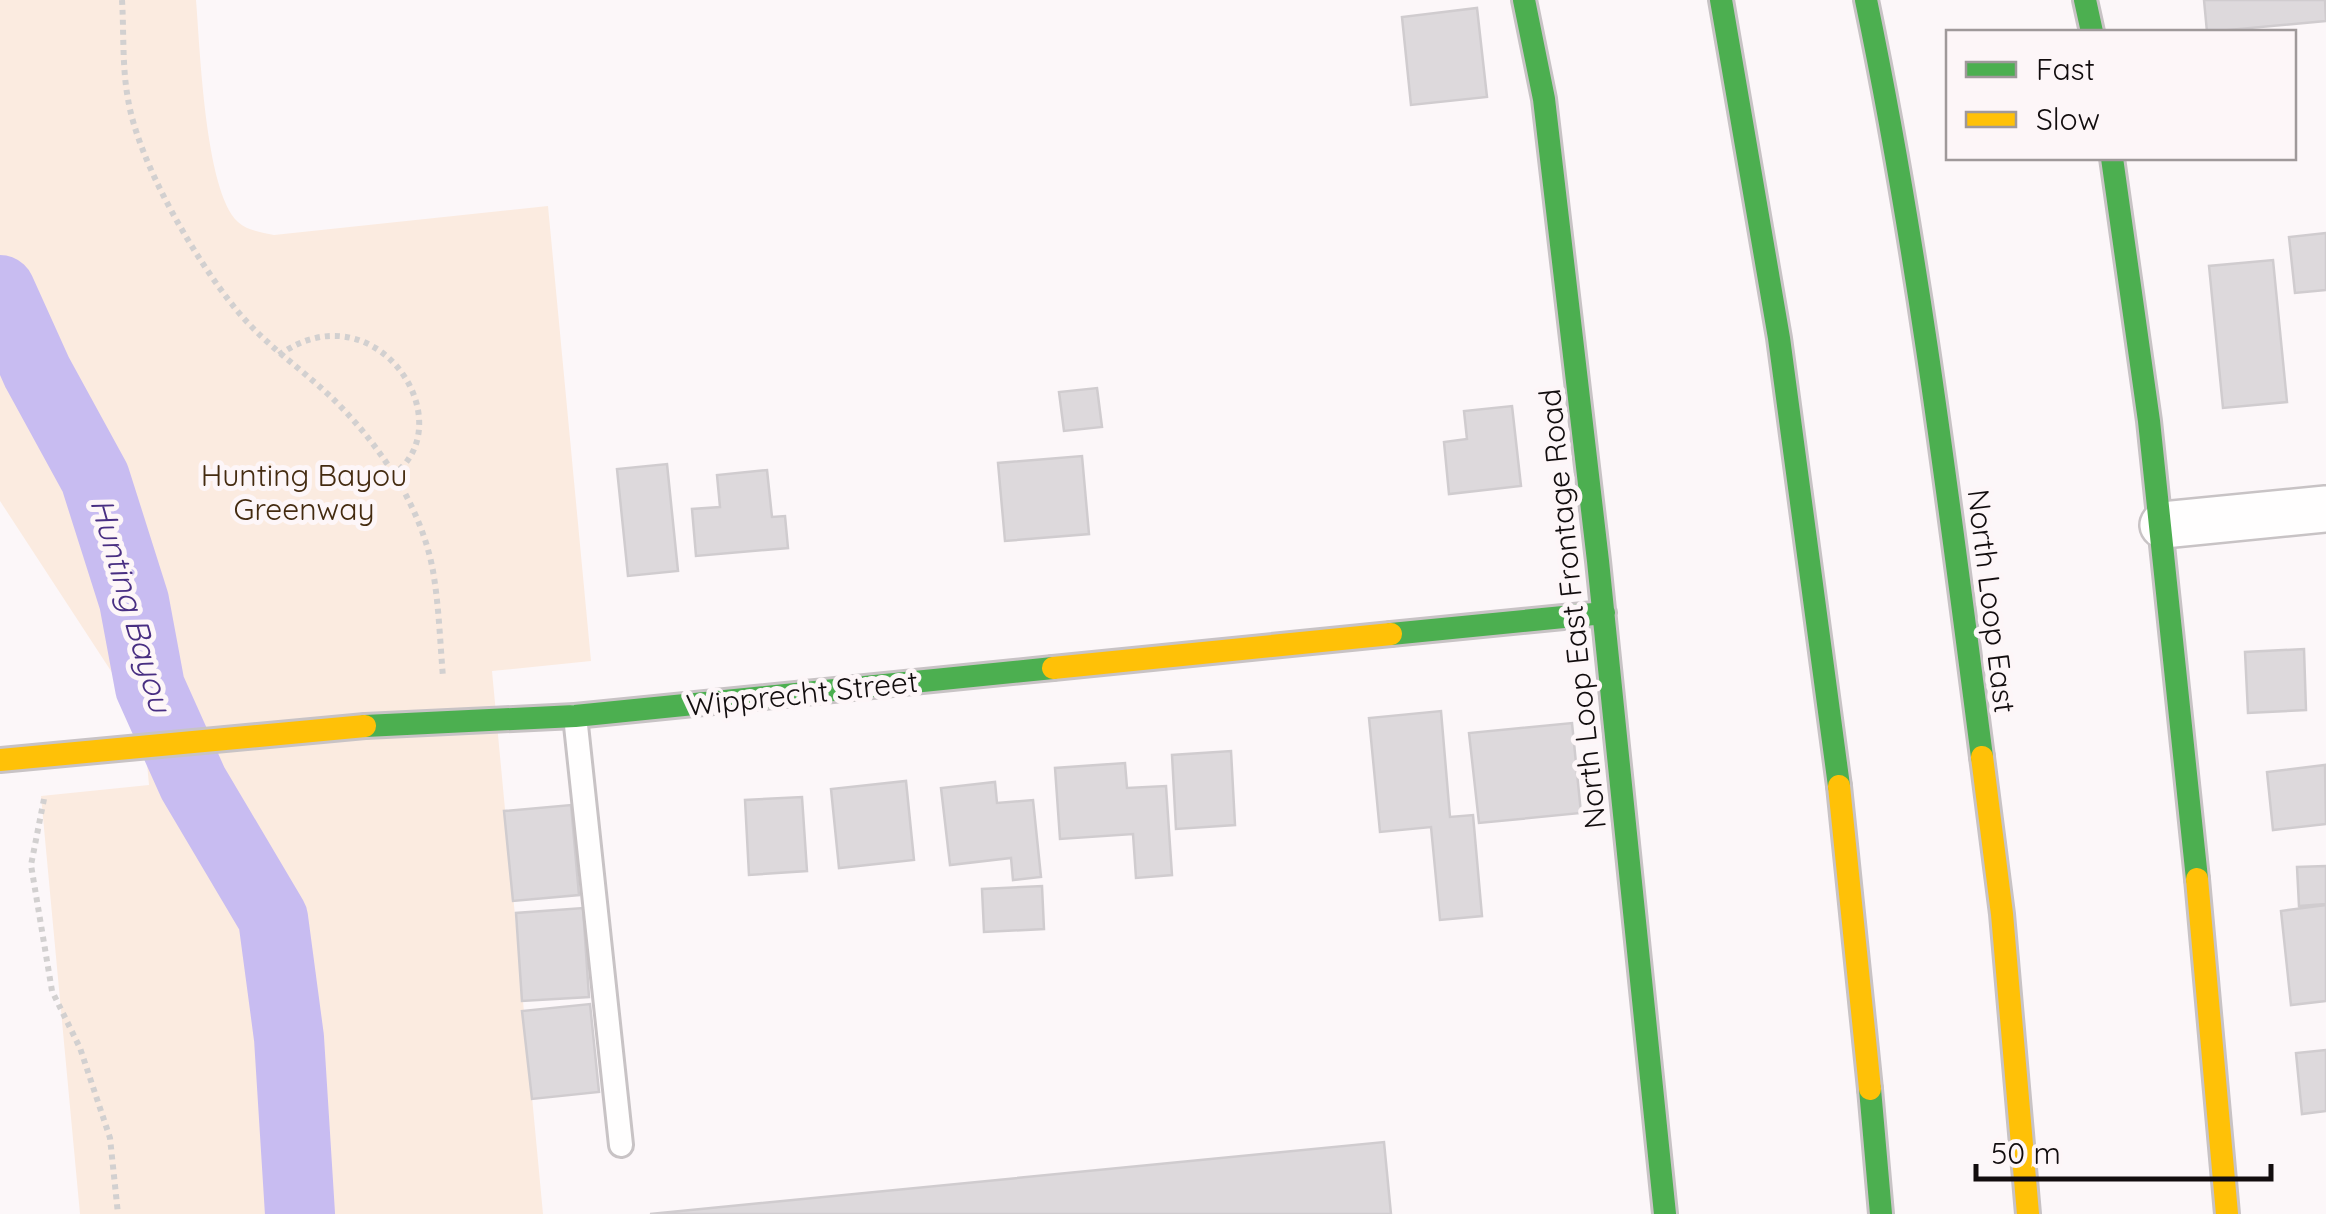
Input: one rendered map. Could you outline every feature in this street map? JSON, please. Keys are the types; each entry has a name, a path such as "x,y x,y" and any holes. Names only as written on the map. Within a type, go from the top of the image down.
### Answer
{"main road":[{"name":"North Loop East Frontage Road","path":"1524,0 1544,99 1604,614 1665,1214"},
{"path":"1721,0 1773,288 1810,541 1832,709 1882,1214"},
{"name":"North Loop East","path":"1866,0 1910,226 1940,433 2002,914 2028,1214"},
{"path":"2085,0 2092,30"},
{"path":"2112,160 2134,292 2163,524 2227,1214"},
{"name":"Wipprecht Street","path":"0,760 271,732 446,719 574,716 1604,614"}],"street":[{"path":"2163,524 2326,510"}],"lane":[{"path":"574,716 620,1144"}],"path":[{"path":"122,0 128,99 142,148 188,238 234,307 278,355 328,394 362,429 394,474 416,517 432,568 444,689"},
{"path":"278,355 302,341 336,335 376,346 390,356 412,392 417,412 409,464 394,474"},
{"path":"46,788 31,866 52,991 80,1048 110,1138 118,1214"}],"green space":[{"name":"Hunting Bayou Greenway","path":"0,0 196,0 206,117 218,181 227,206 238,222 250,229 274,235 548,206 591,661 492,671 543,1214 80,1214 41,796 149,785 143,720 0,501"}],"building":[{"path":"2204,0 2325,0 2326,21 2207,30"},
{"path":"1477,8 1487,97 1411,105 1402,17"},
{"path":"2326,233 2326,290 2295,293 2289,237"},
{"path":"2273,260 2287,402 2223,408 2209,266"},
{"path":"1097,388 1102,427 1064,431 1059,392"},
{"path":"1512,406 1521,486 1449,494 1444,442 1467,439 1464,411"},
{"path":"1082,456 1089,534 1005,541 998,463"},
{"path":"667,464 678,571 628,576 617,469"},
{"path":"767,470 772,517 785,516 788,548 696,556 692,509 720,507 717,475"},
{"path":"2304,649 2306,710 2248,713 2245,652"},
{"path":"1441,711 1450,817 1473,815 1482,916 1440,920 1431,827 1380,832 1369,718"},
{"path":"1572,723 1581,813 1479,823 1469,733"},
{"path":"1231,751 1235,825 1176,829 1172,755"},
{"path":"1125,763 1127,788 1166,786 1172,875 1136,878 1133,834 1060,839 1055,768"},
{"path":"2325,765 2326,824 2273,830 2267,772"},
{"path":"906,781 914,860 839,868 831,789"},
{"path":"995,782 997,803 1033,800 1041,877 1013,880 1011,858 950,865 941,788"},
{"path":"802,797 807,871 749,875 745,800"},
{"path":"571,805 579,895 513,901 504,811"},
{"path":"2326,866 2326,904 2299,906 2297,867"},
{"path":"1042,886 1044,929 984,932 982,889"},
{"path":"2326,905 2326,1001 2291,1005 2281,911"},
{"path":"583,908 589,997 522,1001 516,913"},
{"path":"590,1004 599,1092 532,1099 522,1011"},
{"path":"2326,1050 2326,1111 2302,1114 2296,1053"},
{"path":"1384,1142 1391,1214 650,1214"}],"waterway":[{"name":"Hunting Bayou","path":"0,290 37,372 95,478 134,601 150,687 193,783 273,918 289,1038 300,1214"}],"traffic: fast":[{"path":"1524,0 1544,99 1598,561 1665,1214"},
{"path":"1721,0 1779,338 1839,786"},
{"path":"1866,0 1917,282 1982,757"},
{"path":"2085,0 2092,30"},
{"path":"2112,160 2149,421 2197,879"},
{"path":"1391,634 1604,613"},
{"path":"365,726 575,716 1053,668"},
{"path":"1870,1089 1881,1214"}],"traffic: slow":[{"path":"1053,668 1391,634"},
{"path":"0,760 365,726"},
{"path":"1982,757 2002,914 2028,1214"},
{"path":"1839,786 1870,1089"},
{"path":"2197,879 2227,1214"}]}
